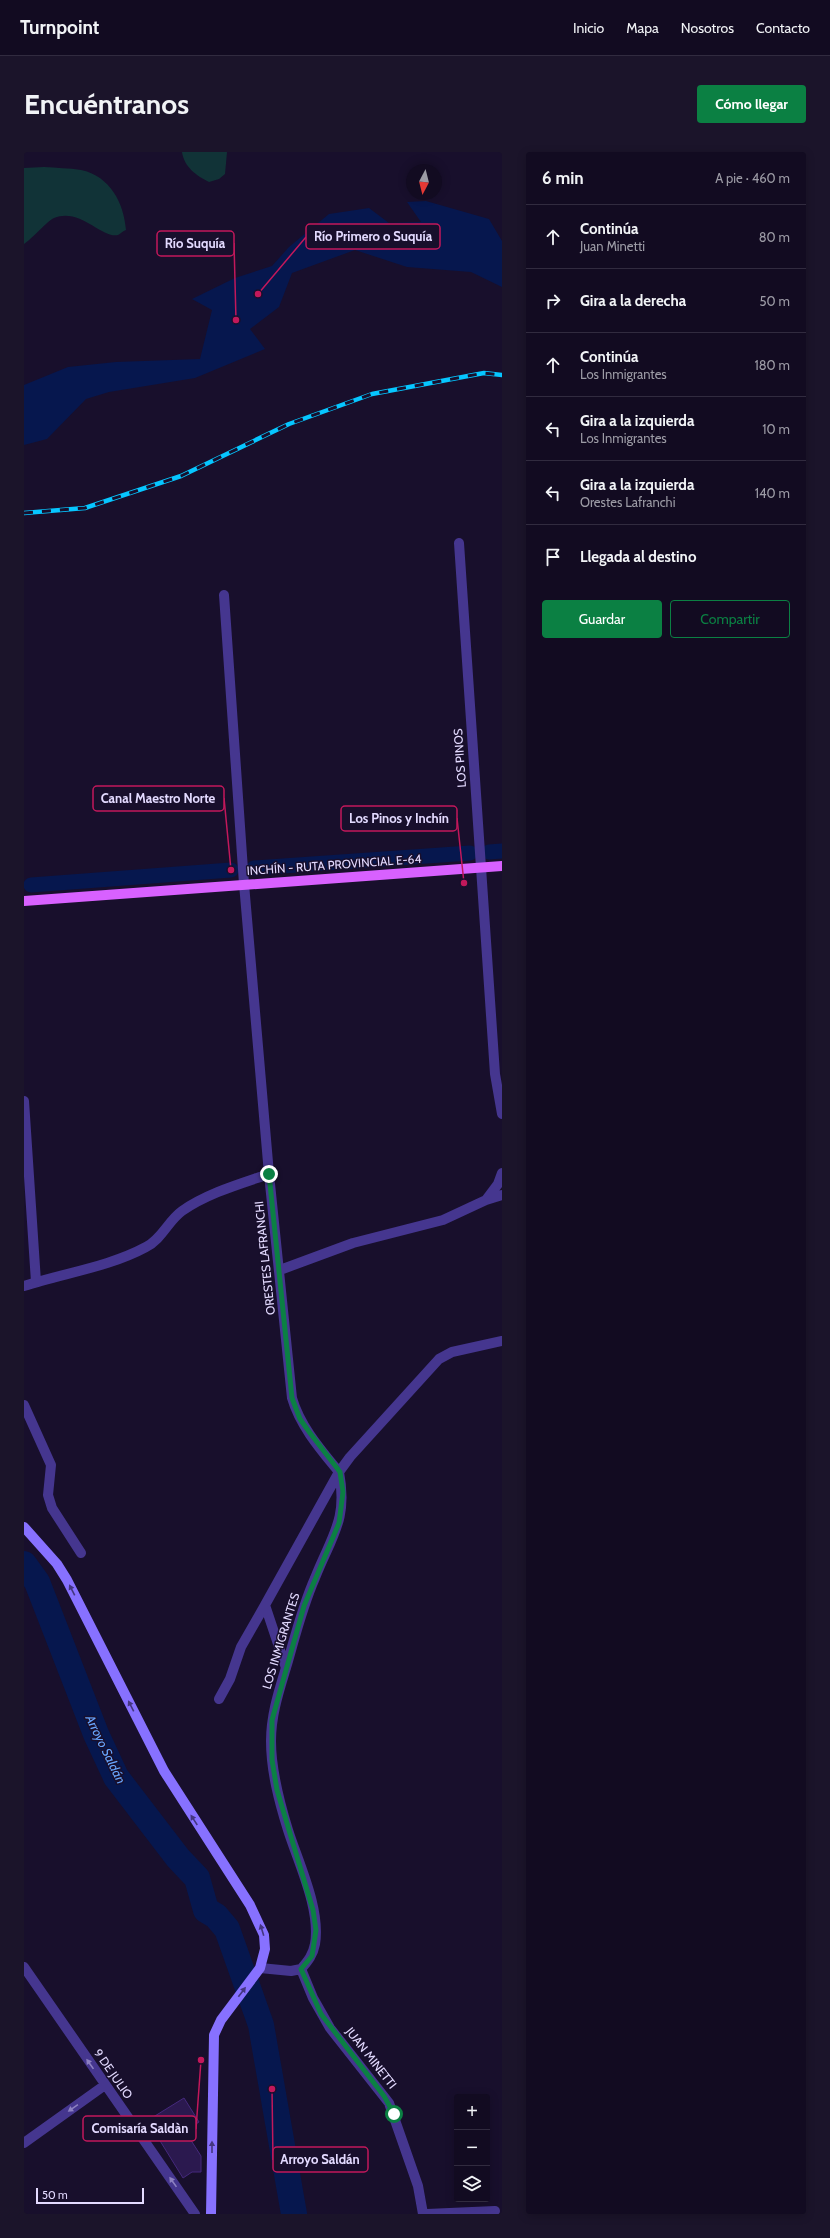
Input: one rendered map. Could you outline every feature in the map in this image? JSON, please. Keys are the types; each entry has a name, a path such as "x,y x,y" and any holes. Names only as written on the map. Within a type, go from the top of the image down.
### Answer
{"main road":[{"name":"INCHÍN - RUTA PROVINCIAL E-64","path":"24,901 502,866"},
{"path":"24,1527 57,1564 164,1771 259,1922 265,1949 260,1968 216,2027 212,2043 211,2214"}],"street":[{"name":"LOS PINOS","path":"459,543 495,1074 502,1114"},
{"name":"ORESTES LAFRANCHI","path":"224,594 244,884 269,1174 294,1406 322,1451 340,1472"},
{"path":"24,1101 36,1282"},
{"path":"486,1200 498,1184 502,1173"},
{"path":"24,1286 135,1253 157,1240 173,1219 183,1211 222,1190 269,1174"},
{"path":"280,1270 353,1243 443,1220 486,1200 502,1195"},
{"path":"219,1700 230,1679 241,1647 340,1472 350,1457 439,1359 452,1352 502,1342"},
{"path":"24,1405 51,1465 48,1495 52,1508 81,1553"},
{"name":"LOS INMIGRANTES","path":"301,1969 312,1956 316,1930 313,1910 282,1810 272,1760 272,1720 304,1606 339,1523 343,1492 340,1472"},
{"path":"265,1605 286,1668"},
{"name":"9 DE JULIO","path":"24,1968 195,2214"},
{"path":"260,1968 291,1971 301,1969"},
{"name":"JUAN MINETTI","path":"301,1969 312,1998 330,2028 389,2103 418,2186 423,2214"},
{"path":"24,2143 105,2085"},
{"path":"427,2214 495,2211"}],"green space":[{"path":"182,152 227,152 225,174 219,179 209,182 188,167"},
{"path":"44,167 81,170 100,178 114,192 119,201 125,220 126,230 118,235 112,235 81,220 64,216 51,220 24,244 24,168"}],"shaded area":[{"path":"426,201 489,219 502,241 502,287 471,272 407,267 355,250 292,273 279,307 250,329 265,349 195,378 109,392 86,399 47,439 24,445 24,385 68,367 116,362 200,359 212,310 192,299 235,278 272,266 289,247 329,214 369,208 389,223 421,222 407,202"}],"building":[{"path":"184,2098 199,2122 185,2131 201,2156 201,2172 192,2172 183,2178 149,2123 152,2121 150,2119"}],"waterway":[{"path":"489,852 502,851"},
{"path":"254,868 470,853"},
{"path":"31,885 231,870"},
{"name":"Arroyo Saldán","path":"24,1564 37,1582 96,1734 116,1777 178,1858 197,1878 206,1910 216,1916 227,1929 261,2025 294,2214"}],"railway":[{"path":"24,513 85,508 181,476 289,424 372,394 484,373 502,375"}],"place":[{"name":"Río Primero o Suquía","path":"258,294"},
{"name":"Río Suquía","path":"236,320"},
{"name":"Canal Maestro Norte","path":"231,870"},
{"name":"Los Pinos y Inchín","path":"464,883"},
{"name":"Comisaría Saldàn","path":"201,2060"},
{"name":"Arroyo Saldán","path":"272,2089"}],"route":[{"path":"269,1174 292,1398 300,1419 322,1451 340,1472 343,1492 342,1510 339,1523 304,1606 276,1700 272,1720 272,1760 282,1810 313,1910 316,1930 312,1956 301,1969 312,1998 321,2014 330,2028 384,2096 394,2114"}]}
